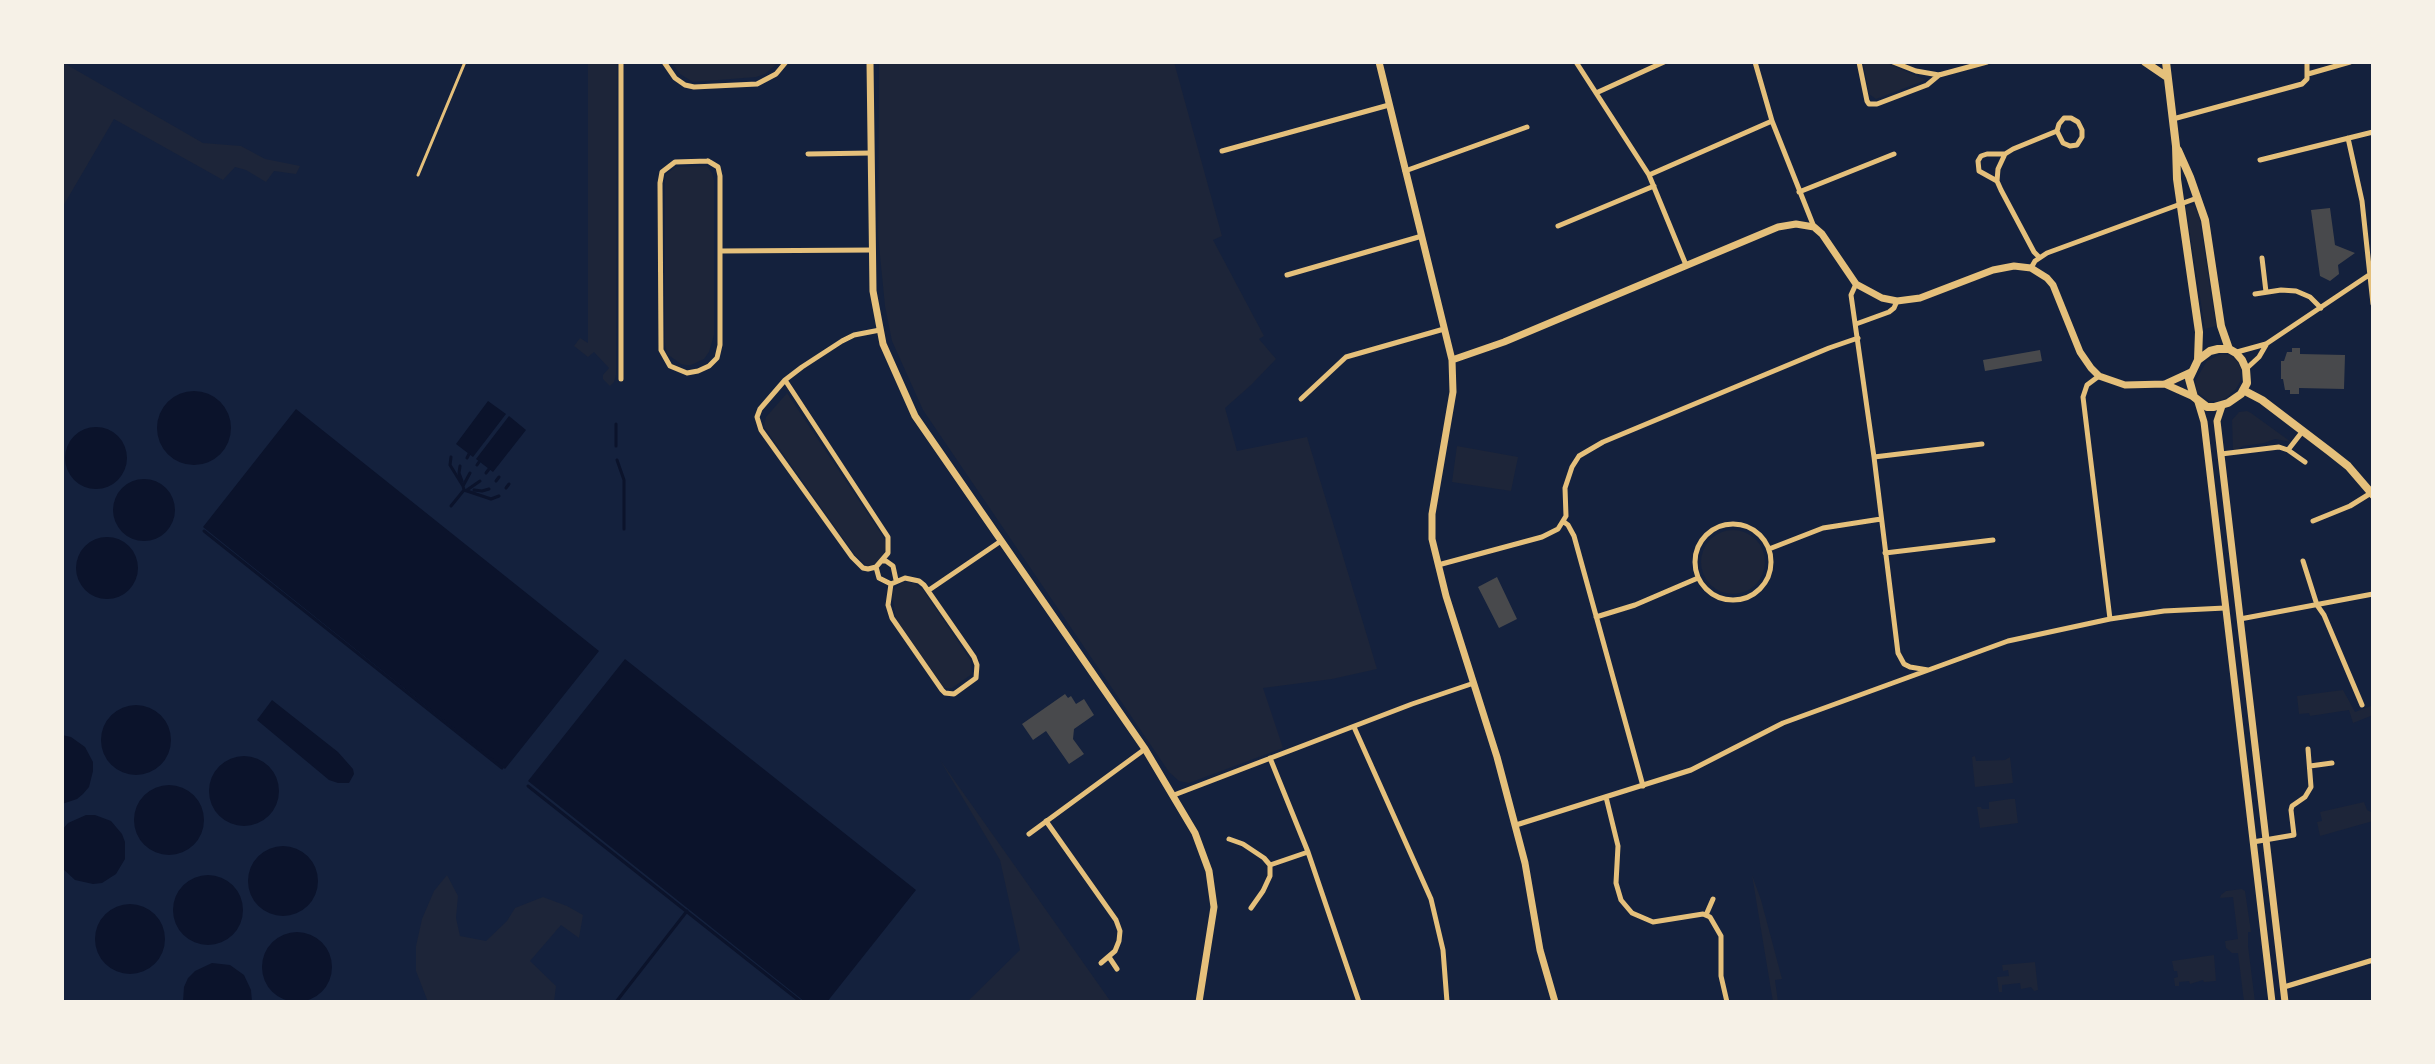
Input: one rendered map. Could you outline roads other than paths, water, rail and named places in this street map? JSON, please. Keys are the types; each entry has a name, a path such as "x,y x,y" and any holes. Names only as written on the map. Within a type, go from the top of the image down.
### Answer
{"main road":[{"path":"2145,62 2167,77"},
{"path":"2166,62 2199,332 2198,360"},
{"path":"2176,146 2198,197 2210,244 2221,326 2232,351 2246,369 2247,383 2243,390 2222,406 2207,407 2196,399 2189,385 2191,372 2198,360 2210,351 2232,351"},
{"path":"2243,390 2262,400 2348,466 2372,494"}],"street":[{"path":"621,62 621,379"},
{"path":"664,62 675,78 694,87 757,84 776,74 786,62"},
{"path":"870,62 873,291 880,330 893,368 915,416 1145,749 1174,795 1203,851 1213,890 1212,925 1199,1002"},
{"path":"1379,62 1452,360 1453,392 1431,526 1432,539 1516,825 1540,950 1555,1002"},
{"path":"1576,62 1649,175 1686,265"},
{"path":"1596,93 1664,62"},
{"path":"1755,62 1772,121 1814,227 1829,242 1856,284 1882,298 1897,301 1920,298 1993,270 2014,266 2031,268 2053,285 2080,352 2099,376 2125,385 2165,384 2191,372"},
{"path":"1859,62 1869,104 1877,104 1927,85 1939,75 1987,62"},
{"path":"1893,62 1916,71 1939,75"},
{"path":"2172,119 2298,86 2305,82 2308,74 2307,62"},
{"path":"2308,74 2350,62"},
{"path":"1222,151 1389,105"},
{"path":"1997,181 1979,171 1981,156 2005,154 2057,131 2061,121 2071,118 2080,126 2082,137 2077,145 2070,146 2060,139 2057,131"},
{"path":"1649,175 1772,121"},
{"path":"1405,171 1527,127"},
{"path":"2260,160 2373,132"},
{"path":"2348,138 2362,201 2373,304"},
{"path":"808,154 871,153"},
{"path":"1799,192 1894,154"},
{"path":"2005,154 1998,169 1997,181 2039,257"},
{"path":"708,161 718,167 721,251 720,345 717,358 698,371 687,373 677,370 670,366 661,350 660,183 667,166 675,162 708,161"},
{"path":"1558,226 1654,186"},
{"path":"2031,268 2039,257 2047,253 2198,197"},
{"path":"1452,360 1504,342 1778,227 1796,224 1814,227"},
{"path":"1287,275 1422,236"},
{"path":"721,251 872,250"},
{"path":"2262,258 2266,292"},
{"path":"2232,351 2266,344 2371,274"},
{"path":"1856,284 1851,295 1856,339 1898,653 1904,664 1929,670"},
{"path":"2255,294 2289,290 2305,293 2321,308"},
{"path":"1856,324 1889,312 1897,301"},
{"path":"1301,399 1346,357 1444,329"},
{"path":"785,380 888,537 889,549 876,567 863,568 852,557 757,423 760,409 785,380 842,341 854,335 880,330"},
{"path":"1438,565 1550,534 1564,522 1567,478 1579,456 1590,449 1678,410 1856,339"},
{"path":"2246,369 2259,357 2266,344"},
{"path":"2099,376 2087,385 2083,397 2110,619"},
{"path":"2165,384 2196,399 2204,422 2272,1002"},
{"path":"2222,406 2217,421 2285,1002"},
{"path":"2288,450 2302,432"},
{"path":"1874,457 1982,444"},
{"path":"2221,454 2274,447 2288,450 2305,462"},
{"path":"2313,521 2372,494"},
{"path":"1769,549 1823,528 1881,519"},
{"path":"1564,522 1574,536 1643,786"},
{"path":"1724,524 1746,526 1756,531 1769,549 1769,575 1753,594 1741,599 1728,600 1716,596 1698,578 1695,556 1699,545 1705,536 1724,524"},
{"path":"929,590 1002,540"},
{"path":"1885,553 1993,540"},
{"path":"876,567 879,578 893,582 912,578 929,590 974,657 977,673 974,681 954,694 942,690 892,618 888,605 893,582 893,566 882,561"},
{"path":"2303,561 2317,605 2362,705"},
{"path":"2295,572 2306,570"},
{"path":"1596,617 1635,605 1698,578"},
{"path":"1516,825 1699,767 1790,720 2008,641 2164,611 2223,607 2238,614 2317,605 2373,594"},
{"path":"2229,632 2240,630"},
{"path":"1174,795 1474,683"},
{"path":"1354,727 1431,899 1443,950 1447,1002"},
{"path":"1029,834 1145,749"},
{"path":"2253,842 2294,835 2292,806 2305,797 2311,787 2308,749"},
{"path":"1270,758 1308,852 1359,1002"},
{"path":"2310,766 2332,763"},
{"path":"1606,797 1618,846 1617,891 1625,907 1653,922 1706,915 1714,921 1721,936 1721,976 1727,1002"},
{"path":"1046,821 1116,920 1120,931 1119,941 1101,963"},
{"path":"1229,839 1243,844 1270,865 1270,876 1251,908"},
{"path":"1270,865 1308,852"},
{"path":"1706,915 1713,899"},
{"path":"1109,957 1117,969"},
{"path":"2271,990 2373,960"}],"lane":[{"path":"418,175 465,62"}],"waterway":[{"path":"616,424 616,446"},
{"path":"467,458 469,454"},
{"path":"451,457 450,465 464,490"},
{"path":"617,460 624,480 624,529"},
{"path":"460,466 462,481"},
{"path":"486,473 489,469"},
{"path":"463,486 470,473"},
{"path":"496,481 499,477"},
{"path":"467,490 480,481"},
{"path":"506,488 509,484"},
{"path":"474,490 489,489"},
{"path":"464,490 491,499 499,496"},
{"path":"451,506 464,490"},
{"path":"204,531 502,768"},
{"path":"528,786 801,1002"},
{"path":"616,1002 687,911"}]}
